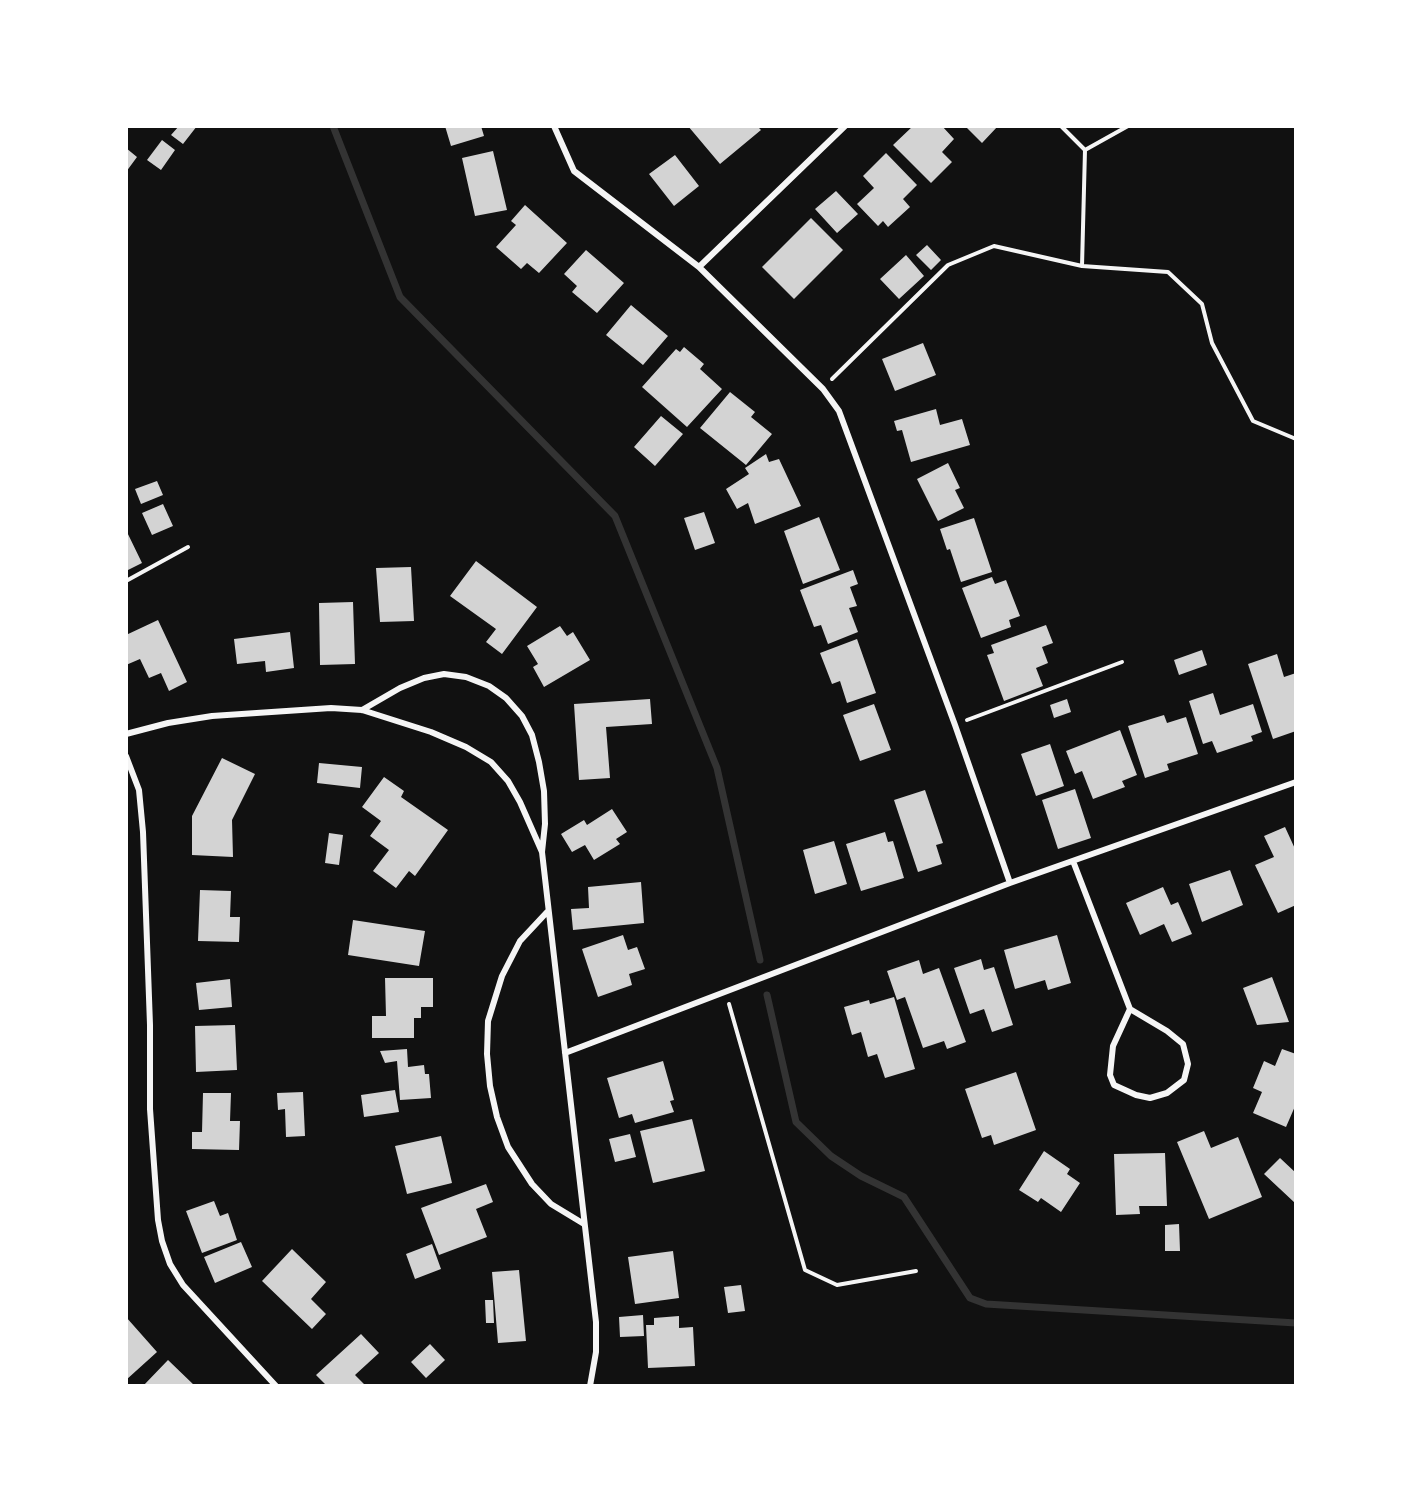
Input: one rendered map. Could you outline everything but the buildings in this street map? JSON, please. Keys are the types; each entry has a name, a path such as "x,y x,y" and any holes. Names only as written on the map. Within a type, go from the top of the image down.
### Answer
{"street":[{"path":"554,126 574,171 699,267 823,389 839,411 956,724 1010,883"},
{"path":"699,267 845,126"},
{"path":"362,710 400,688 424,678 444,674 466,676 489,686 506,698 522,716 532,735 544,791 545,824 542,852 596,1322 596,1352 590,1386"},
{"path":"126,734 168,723 212,716 331,708 362,710 431,732 466,747 491,762 508,781 520,802 542,852"},
{"path":"126,756 139,790 143,832 150,1025 150,1109 158,1220 162,1241 170,1264 183,1285 276,1386"},
{"path":"565,1053 1010,883 1296,782"},
{"path":"1073,861 1130,1009 1167,1031 1183,1044 1188,1064 1184,1080 1167,1093 1150,1098 1136,1095 1114,1085 1110,1075 1113,1046 1130,1009"},
{"path":"548,911 520,941 502,976 488,1021 487,1054 490,1086 497,1117 508,1147 526,1175 551,1204 584,1224"}],"path":[{"path":"1062,126 1086,150 1082,266"},
{"path":"1086,150 1128,126"},
{"path":"823,389 948,266 994,246 1082,266 1168,272 1202,304 1212,343 1253,421 1296,439"},
{"path":"126,581 188,547"},
{"path":"956,724 1122,662"},
{"path":"725,992 805,1270 837,1285 916,1271"}],"waterway":[{"path":"333,126 400,297 615,516 717,768 760,960"},
{"path":"767,995 796,1122 831,1156 861,1176 904,1197 970,1298 986,1304 1296,1323"}]}
